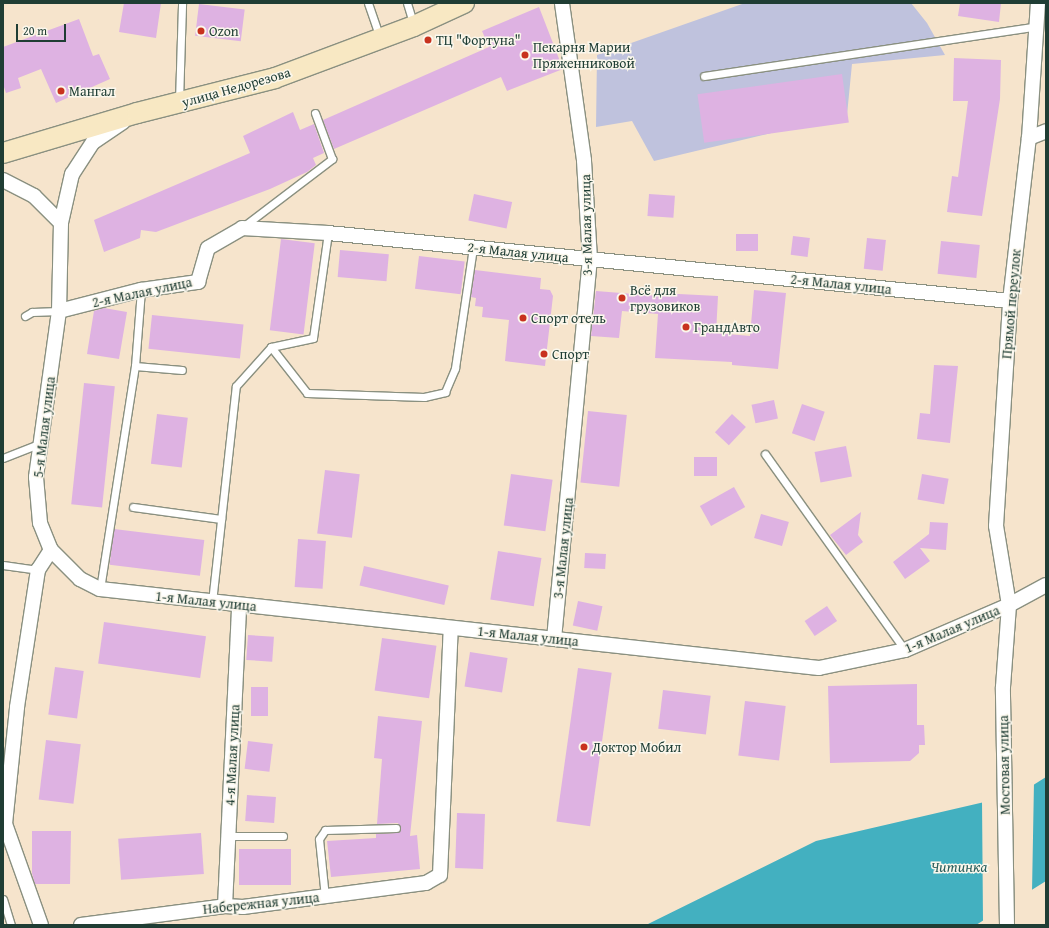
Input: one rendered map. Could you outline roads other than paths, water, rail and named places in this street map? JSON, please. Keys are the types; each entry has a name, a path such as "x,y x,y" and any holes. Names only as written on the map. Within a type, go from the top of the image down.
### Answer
{"street":[{"name":"улица Недорезова","path":"3,153 137,113 275,78 381,40 464,3"},
{"name":"3-я Малая улица","path":"554,639 590,259 584,160 562,3"},
{"name":"Прямой переулок","path":"1009,605 996,526 1010,301 1029,138 1038,3"},
{"name":"5-я Малая улица","path":"52,550 40,523 36,477 59,310 61,223 72,174 93,142 137,113"},
{"path":"1029,138 1046,131"},
{"path":"3,180 34,196 61,223"},
{"name":"2-я Малая улица","path":"59,310 141,290 198,282 208,248 242,228 328,233 1010,301"},
{"path":"41,925 4,824 17,708 38,570 52,550"},
{"name":"1-я Малая улица","path":"52,550 80,579 100,590 819,668 906,650 1009,605"},
{"path":"1009,605 1046,585"},
{"name":"4-я Малая улица","path":"225,906 240,605"},
{"name":"Мостовая улица","path":"1007,925 1003,687 1009,605"},
{"name":"Набережная улица","path":"81,925 125,922 225,906 243,907 426,883 440,875 451,628"}],"lane":[{"path":"179,103 182,3"},
{"path":"368,3 381,40"},
{"path":"406,3 414,26"},
{"path":"704,76 1037,26"},
{"path":"242,228 332,159 315,113"},
{"path":"212,602 236,386 271,348 313,338 328,233"},
{"path":"271,348 307,393 424,397 445,392 455,368 473,247"},
{"path":"100,590 135,366 141,290"},
{"path":"25,316 32,312 59,310"},
{"path":"135,366 182,370"},
{"path":"3,458 41,443"},
{"path":"765,454 906,650"},
{"path":"133,507 221,518"},
{"path":"3,565 38,570"},
{"path":"325,897 319,839 325,830 396,828"},
{"path":"228,836 283,836"},
{"path":"3,899 11,925"}],"water":[{"name":"Читинка","path":"1046,777 1046,881 976,925 646,925 816,841 1019,794"}],"place":[{"name":"Ozon","path":"201,31"},
{"name":"ТЦ \"Фортуна\"","path":"428,40"},
{"name":"Пекарня Марии Пряженниковой","path":"525,55"},
{"name":"Мангал","path":"61,91"},
{"name":"Всё для грузовиков","path":"622,298"},
{"name":"Спорт отель","path":"523,318"},
{"name":"ГрандАвто","path":"686,327"},
{"name":"Спорт","path":"544,354"},
{"name":"Доктор Мобил","path":"584,747"}]}
